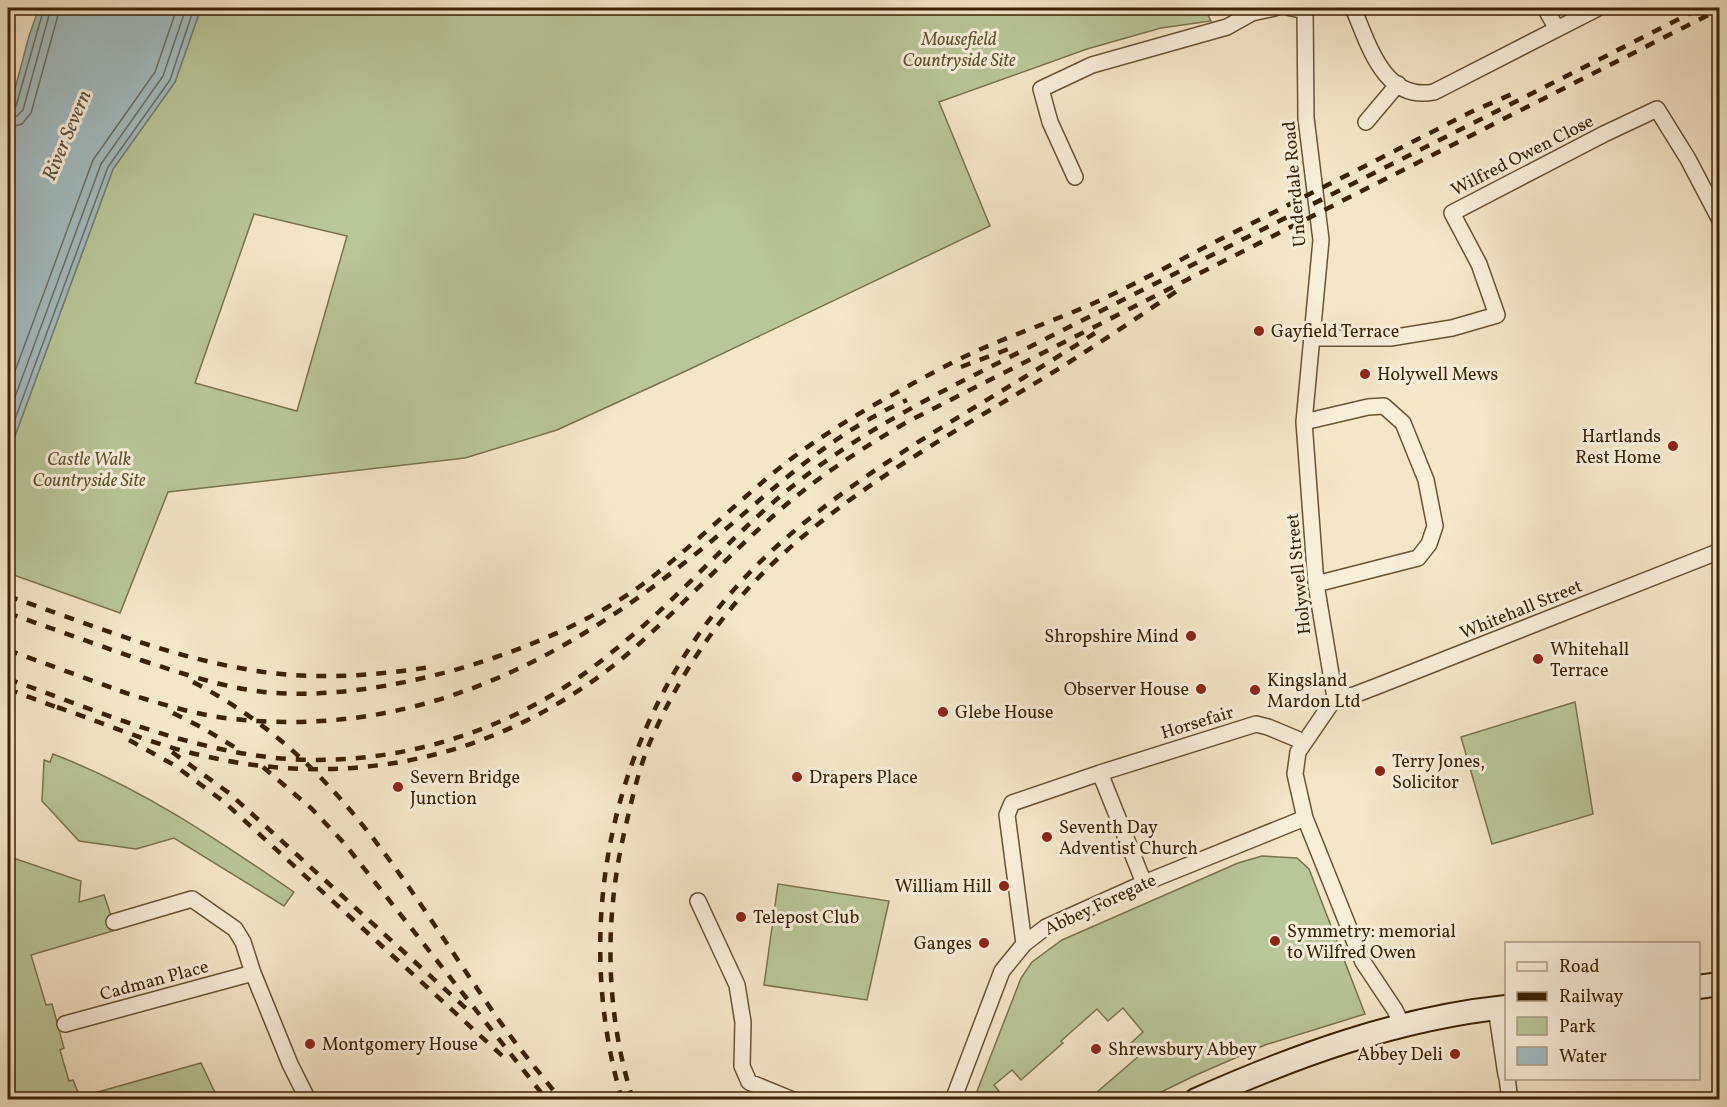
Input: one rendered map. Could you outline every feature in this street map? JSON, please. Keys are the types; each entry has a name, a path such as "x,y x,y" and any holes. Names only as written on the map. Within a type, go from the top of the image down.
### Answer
{"street":[{"path":"1075,177 1050,122 1041,89 1092,65 1227,27 1252,13 1275,8"},
{"path":"1353,8 1374,59 1383,72 1398,84 1414,92 1434,92 1598,8"},
{"path":"1545,8 1557,29"},
{"name":"Underdale Road","path":"1301,9 1306,118 1321,240 1306,392"},
{"path":"1366,122 1398,84"},
{"name":"Wilfred Owen Close","path":"1313,338 1390,338 1452,328 1497,315 1479,264 1452,213 1657,109 1713,195 1719,220"},
{"name":"Holywell Street","path":"1306,392 1304,422 1316,584 1335,698"},
{"path":"1304,422 1368,407 1384,406 1403,423 1412,441 1426,480 1435,526 1429,544 1418,558 1316,584"},
{"name":"Whitehall Street","path":"1335,698 1354,695 1375,687 1719,551"},
{"path":"1335,698 1304,741 1295,762 1294,774 1305,818 1363,962 1395,1010 1402,1025"},
{"name":"Horsefair","path":"1024,944 1006,815 1012,803 1256,724 1304,741"},
{"path":"1100,773 1144,883"},
{"name":"Abbey Foregate","path":"953,1100 1002,971 1024,944 1046,927 1144,883 1305,818"},
{"path":"114,922 192,899 235,929 243,942 253,973 290,1064 308,1100"},
{"path":"698,901 737,986 743,1022 742,1066 749,1082 763,1095 793,1100"},
{"name":"Cadman Place","path":"65,1024 253,973"},
{"path":"1700,987 1719,984"},
{"path":"1197,1100 1266,1069 1402,1025 1501,1007 1505,1054"},
{"path":"1507,1080 1510,1100"}],"green space":[{"path":"201,8 1204,8 1211,21 1161,28 1087,49 939,102 990,226 557,430 465,458 168,492 120,613 8,573 8,455 113,169 175,82","holes":["254,214 347,236 297,411 195,383"]},
{"path":"1575,702 1593,814 1492,844 1461,737"},
{"path":"53,754 147,798 207,834 294,892 284,906 174,838 136,849 79,841 42,801 44,760 50,762"},
{"path":"8,852 10,857 81,881 79,902 104,895 116,930 31,955 46,1005 52,1004 64,1048 60,1050 69,1081 73,1080 80,1097 201,1063 218,1099 8,1099"},
{"path":"1262,856 1297,858 1309,869 1365,1014 1265,1045 1147,1099 1089,1099 1140,1055 1130,1044 1143,1032 1123,1008 1108,1021 1097,1009 1021,1080 1012,1070 994,1085 1002,1095 997,1099 974,1099 1021,978 1032,962 1062,940 1238,863"},
{"path":"778,884 889,901 867,1000 764,985"}],"water":[{"name":"River Severn","path":"39,8 201,8 175,82 113,169 8,455 8,115 29,36"}],"railway":[{"path":"8,679 163,734 260,756 336,760 374,756 411,750 484,728 519,713 576,680 631,636 794,485 817,467 890,420 992,366 1701,8"},
{"path":"57,707 182,750 258,765 315,769 372,766 427,756 481,740 533,717 583,688 648,636 788,503 871,443 907,422 1720,9"},
{"path":"141,660 232,687 264,692 309,694 357,690 459,669 557,633 601,611 639,587 787,462 833,430 881,401 996,342 1118,292 1471,112 1519,91"},
{"path":"633,1100 617,1033 613,999 611,931 618,863 634,791 650,743 677,687 704,644 734,604 768,568 831,514 899,466 1110,336 1177,291"},
{"path":"622,1100 606,1024 600,947 606,870 622,796 648,724 684,656 730,594 785,539 821,509 897,456 1095,333"},
{"path":"961,367 1011,348"},
{"path":"120,691 172,707 212,716 291,722 354,718 414,706 473,688 529,664 583,634 636,599 688,560 819,452 846,433 907,400"},
{"path":"8,596 162,649 257,671 344,676 430,667"},
{"path":"8,613 149,663"},
{"path":"8,650 126,693"},
{"path":"193,682 245,713 290,748 330,787 399,873 504,1027 561,1100"},
{"path":"8,689 64,710"},
{"path":"173,713 241,751"},
{"path":"129,740 174,765 223,801 508,1061"},
{"path":"172,752 229,793 470,1012"},
{"path":"263,767 312,809 344,843 547,1100"}],"place":[{"name":"Gayfield Terrace","path":"1259,331"},
{"name":"Holywell Mews","path":"1365,374"},
{"name":"Hartlands Rest Home","path":"1673,446"},
{"name":"Shropshire Mind","path":"1191,636"},
{"name":"Whitehall Terrace","path":"1538,659"},
{"name":"Observer House","path":"1201,689"},
{"name":"Kingsland Mardon Ltd","path":"1255,690"},
{"name":"Glebe House","path":"943,712"},
{"name":"Terry Jones, Solicitor","path":"1380,771"},
{"name":"Drapers Place","path":"797,777"},
{"name":"Severn Bridge Junction","path":"398,787"},
{"name":"Seventh Day Adventist Church","path":"1047,837"},
{"name":"William Hill","path":"1004,886"},
{"name":"Telepost Club","path":"741,917"},
{"name":"Symmetry: memorial to Wilfred Owen","path":"1275,941"},
{"name":"Ganges","path":"984,943"},
{"name":"Montgomery House","path":"310,1044"},
{"name":"Shrewsbury Abbey","path":"1096,1049"},
{"name":"Abbey Deli","path":"1455,1054"}],"park label":[{"name":"Mousefield Countryside Site","path":"959,49"},
{"name":"Castle Walk Countryside Site","path":"89,469"}]}
